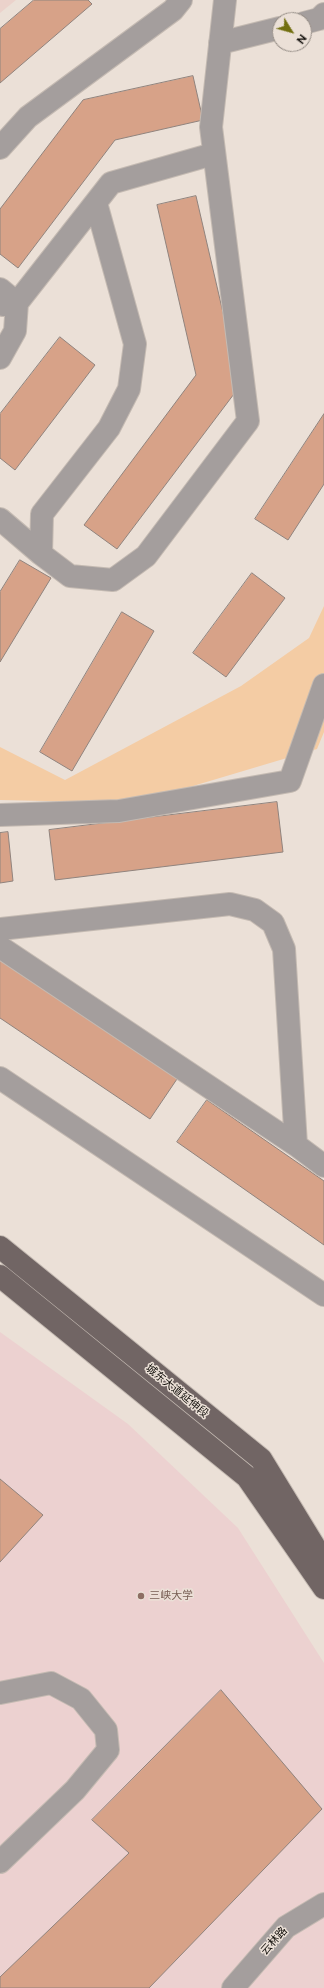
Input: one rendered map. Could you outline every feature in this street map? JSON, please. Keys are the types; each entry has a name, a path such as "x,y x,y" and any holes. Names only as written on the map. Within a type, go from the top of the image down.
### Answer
{"main road":[{"name":"城东大道延伸段","path":"0,1247 261,1459 324,1562"},
{"name":"城东大道延伸段","path":"0,1276 247,1476 324,1588"}],"street":[{"path":"0,148 28,117 173,10 181,0"},
{"path":"1,521 70,576 114,580 146,556 248,421 213,154 211,127 225,0"},
{"path":"312,21 319,19 324,14"},
{"path":"220,44 272,30"},
{"path":"9,304 96,203 111,182 213,154"},
{"path":"41,554 42,514 109,428 129,389 135,344 96,203"},
{"path":"0,289 9,304 14,331 0,358"},
{"path":"0,815 119,811 290,781 324,685"},
{"path":"0,929 230,904 255,910 273,923 284,949 296,1145"},
{"path":"0,947 296,1145 324,1166"},
{"path":"0,1078 323,1292"},
{"path":"0,1693 51,1683 82,1699 106,1730 108,1750 74,1790 0,1862"},
{"name":"云林路","path":"233,1988 286,1926 324,1904"}],"shaded area":[{"path":"0,0 16,0 0,13"},
{"path":"324,606 324,732 317,749 136,803 0,800 0,747 65,780 241,686 309,638"},
{"name":"三峡大学","path":"0,1332 128,1424 238,1528 324,1663 324,1988 0,1988"}],"building":[{"path":"34,0 88,0 92,4 0,83 0,29"},
{"path":"193,76 203,120 115,140 18,268 0,254 0,209 83,100"},
{"path":"196,196 240,386 117,549 84,525 196,375 157,205"},
{"path":"60,337 95,365 15,470 0,458 0,414"},
{"path":"324,414 324,484 288,540 255,519"},
{"path":"20,560 51,578 0,662 0,592"},
{"path":"252,573 285,598 226,677 193,653"},
{"path":"122,612 154,631 72,771 40,752"},
{"path":"277,802 283,852 55,880 49,830"},
{"path":"8,832 13,881 0,883 0,833"},
{"path":"0,957 179,1076 150,1119 0,1018"},
{"path":"207,1100 324,1181 324,1245 177,1142"},
{"path":"0,1479 43,1515 0,1562"},
{"path":"221,1690 322,1809 149,1988 0,1988 0,1977 129,1853 92,1820"}],"place":[{"name":"三峡大学","path":"141,1596"}]}
